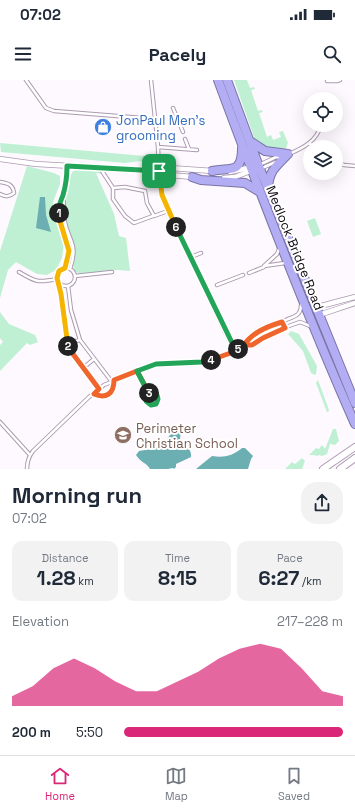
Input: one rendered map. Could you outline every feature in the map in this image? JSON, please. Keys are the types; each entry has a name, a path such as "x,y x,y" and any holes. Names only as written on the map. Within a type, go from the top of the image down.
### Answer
{"highway":[{"name":"Medlock Bridge Road","path":"218,80 242,146 268,189 355,403"},
{"name":"Medlock Bridge Road","path":"227,80 249,141 260,192 335,379 355,424"},
{"path":"249,141 265,151 284,156 270,174 268,189"},
{"path":"212,171 229,170 235,168 241,160 242,146"},
{"path":"192,177 201,180 245,183 260,192"}],"main road":[{"path":"323,469 355,447"},
{"path":"340,469 355,458"}],"street":[{"path":"0,160 36,164 162,171 170,168 228,173 255,168"},
{"path":"162,171 169,175 227,178 255,168"},
{"path":"162,171 162,195 236,351"},
{"path":"318,311 355,297"},
{"path":"318,311 355,303"}],"lane":[{"path":"26,80 46,108 54,111 155,119"},
{"path":"151,80 158,148 162,171"},
{"path":"327,82 340,80"},
{"path":"173,108 183,132"},
{"path":"185,139 189,149"},
{"path":"158,148 197,150"},
{"path":"255,168 278,161 284,156 303,148"},
{"path":"343,165 355,166"},
{"path":"65,268 69,251 58,210 63,196 67,166"},
{"path":"100,168 113,188 113,199 125,216 134,223 169,211"},
{"path":"0,182 9,184 14,188 14,192 10,196 5,197 0,194"},
{"path":"113,188 124,187 145,191 147,203 154,216"},
{"path":"63,196 64,220 74,251 74,258 70,270"},
{"path":"280,243 277,254 264,266 288,262"},
{"path":"191,258 202,253"},
{"path":"249,272 264,267"},
{"path":"65,268 70,270 75,276 72,283 68,286 63,286 57,280 57,274 59,271 65,268"},
{"path":"19,272 32,280 41,282 57,280"},
{"path":"75,276 112,272"},
{"path":"217,285 243,275"},
{"path":"59,283 67,343 70,350 99,389"},
{"path":"68,286 71,310 80,340 113,381 113,389 109,394 104,396 94,394"},
{"path":"246,345 249,338 254,335 271,325 297,315 300,311 303,299"},
{"path":"282,322 285,328"},
{"path":"27,469 30,455 99,389 113,381 156,364 216,360 246,345 252,345 263,338 300,322 314,327"},
{"path":"67,343 80,340"},
{"path":"83,368 94,359"},
{"path":"137,371 149,394"},
{"path":"152,393 157,395 158,399 156,404 151,405 147,403 146,398 149,394 152,393"},
{"path":"0,422 30,455"}],"green space":[{"path":"234,80 247,80 250,88 254,87 255,89 251,90 258,111 262,110 263,112 259,113 267,137 271,135 273,140 281,137 279,132 283,131 288,143 286,148 281,150 264,149 255,140"},
{"path":"0,143 144,156 146,158 142,161 125,163 1,152"},
{"path":"27,166 60,176 60,184 53,202 54,218 64,242 62,258 56,270 47,275 37,274 16,262 8,270 0,298 0,251"},
{"path":"79,169 100,170 103,174 96,173 114,214 119,236 126,238 130,271 118,270 80,274 75,271 73,266 75,251 66,222 65,210 66,195 71,175 73,171"},
{"path":"315,218 321,234 313,237 307,221"},
{"path":"0,312 9,324 35,335 38,342 30,345 27,343 0,371 0,345 3,342 0,338"},
{"path":"291,331 299,334 317,366 315,375 311,373 303,351 288,334"},
{"path":"318,380 329,410 328,412 316,383"},
{"path":"333,429 336,429 339,441 335,445 330,444 327,454 322,456 309,455 316,448 319,449 322,445 325,449"},
{"path":"302,458 305,461 302,469 285,469 292,462 295,464"}],"water":[{"path":"40,197 45,197 46,215 51,232 36,228"},
{"path":"173,427 179,427 181,429 180,440 189,449 191,457 176,464 174,469 150,469 136,455 139,451 155,448 162,444 170,435"},
{"path":"242,448 245,448 253,456 248,469 196,469 212,456 228,456"}],"place":[{"name":"JonPaul Men's grooming","path":"103,127"},
{"name":"Perimeter Christian School","path":"123,435"}],"route":[{"path":"159,171 67,166 63,196 58,210 69,251 65,268 59,271 57,278 61,294 67,343 70,350 99,389 94,394 100,396 109,394 113,389 114,380 137,371 149,394 155,393 158,397 156,404 151,405 146,401 146,396 149,394 143,383 137,371 156,364 216,360 236,351 246,345 252,345 285,328 282,322 271,325 249,338 246,345 236,351 167,208 162,195 159,171"}]}
